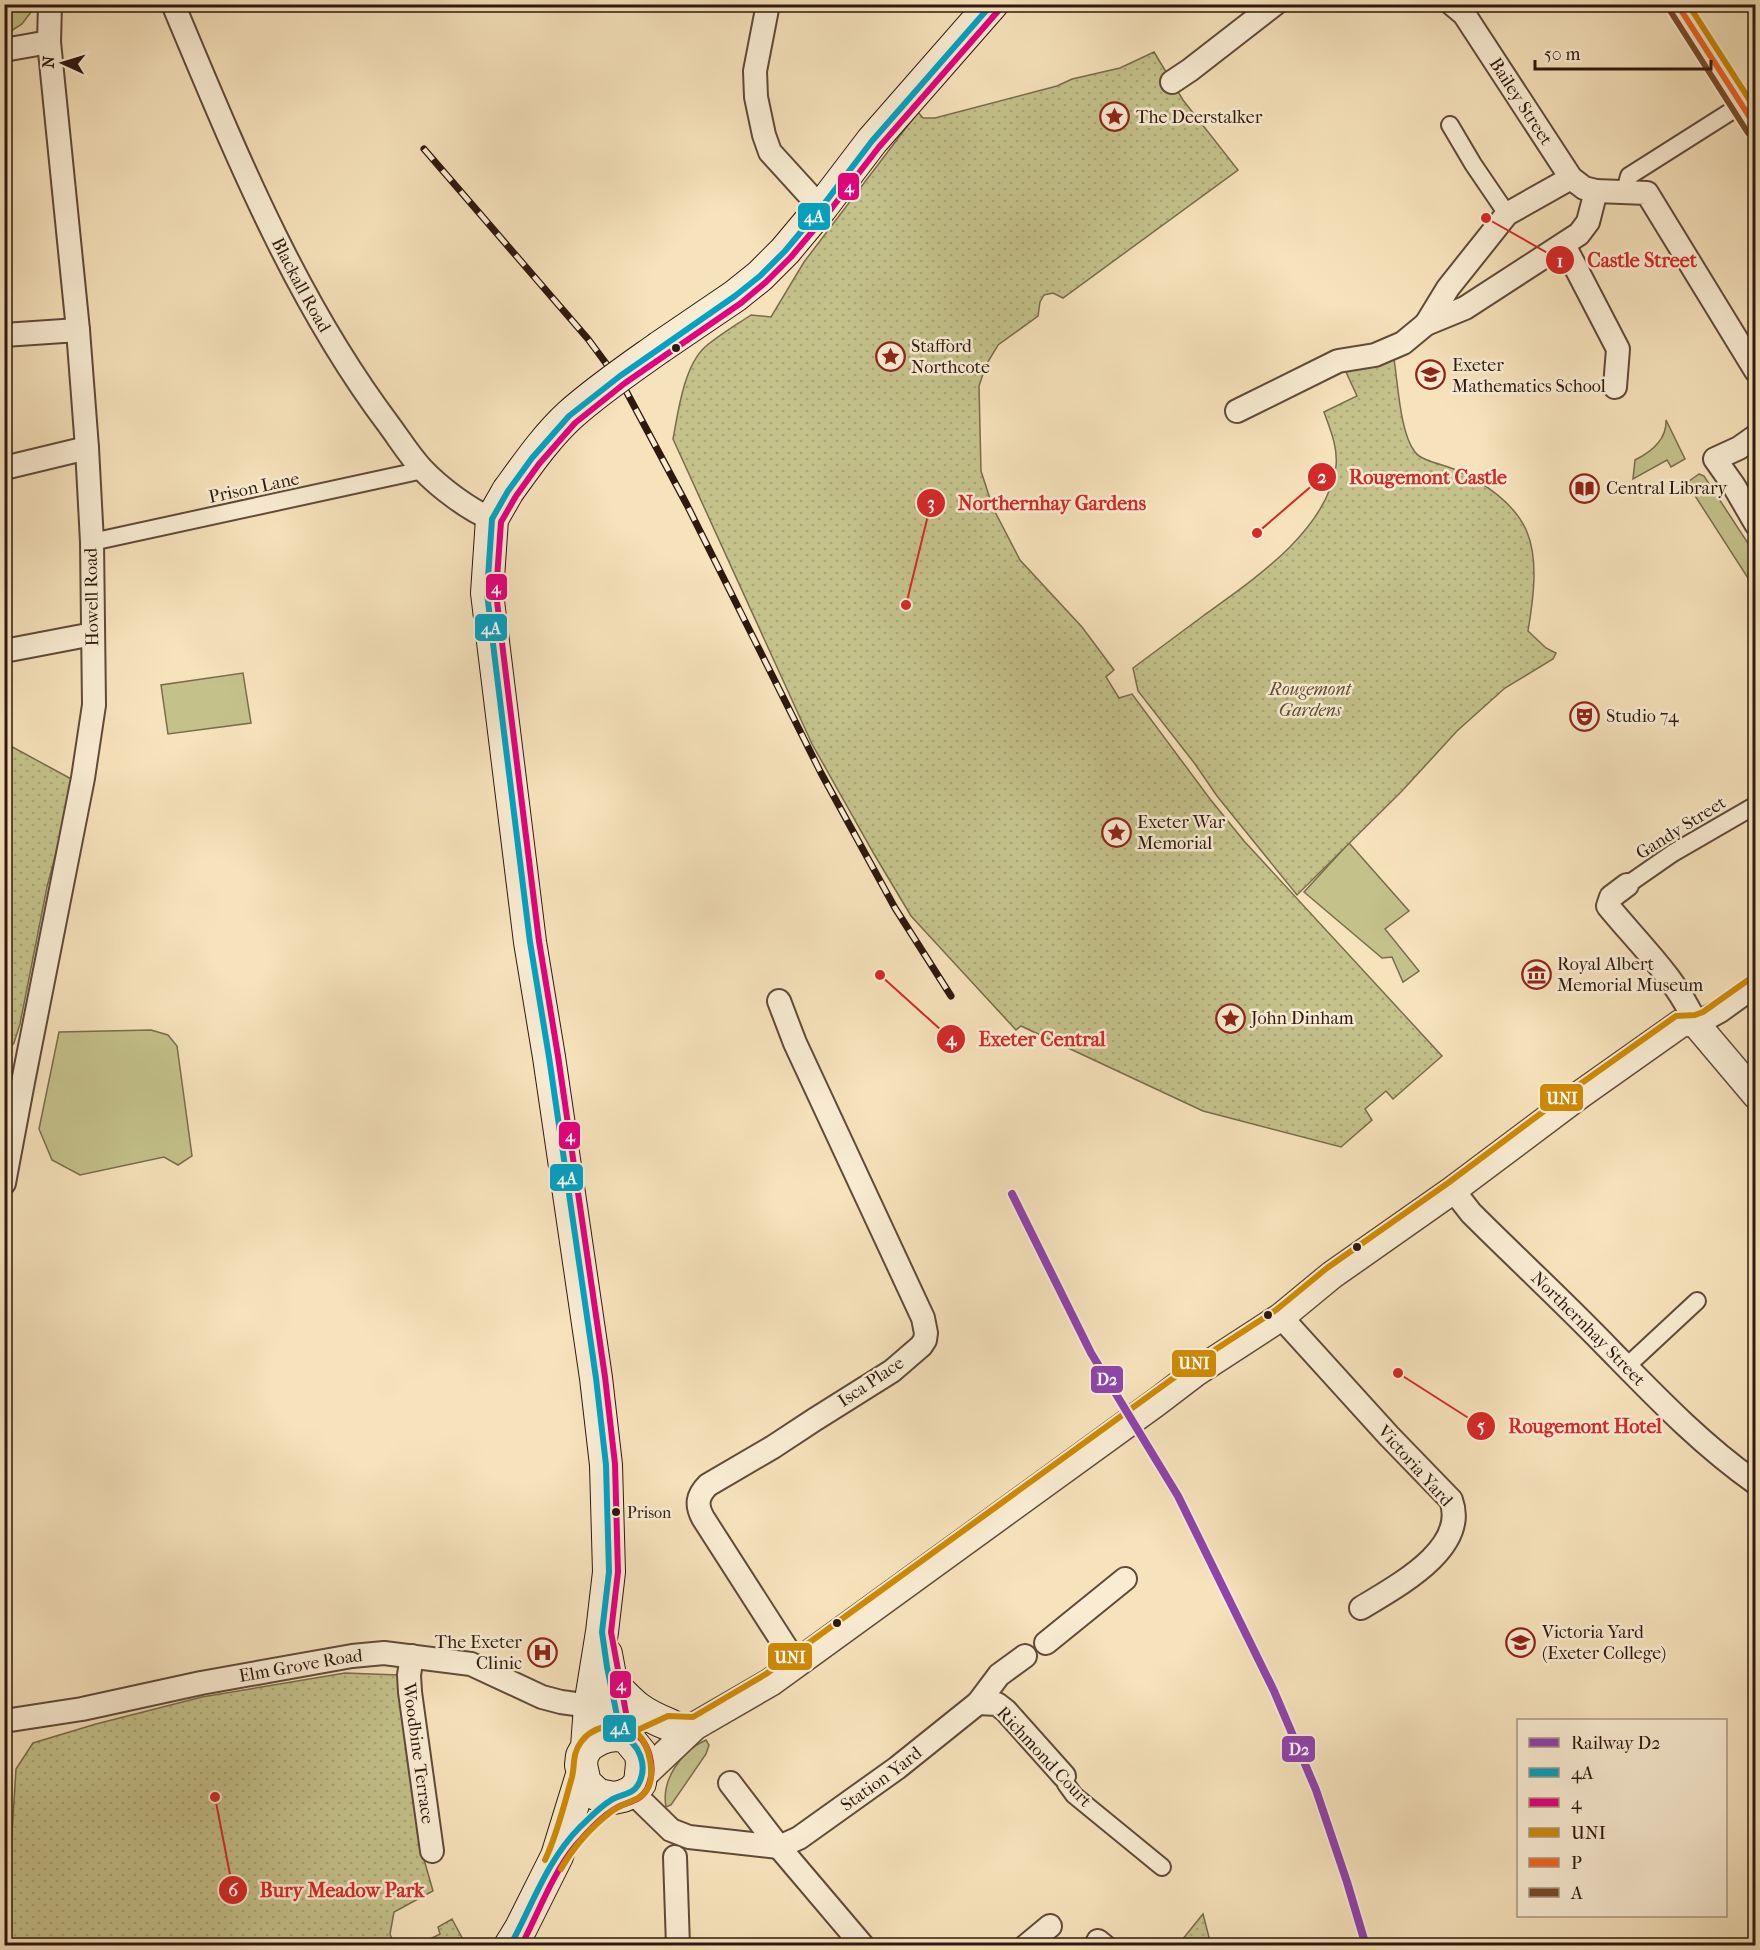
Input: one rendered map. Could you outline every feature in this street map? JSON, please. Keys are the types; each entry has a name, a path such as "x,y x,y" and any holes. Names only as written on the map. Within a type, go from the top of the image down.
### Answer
{"main road":[{"path":"629,1789 598,1795 585,1783 584,1761 590,1706 609,1572 606,1465 596,1378 530,942 492,638 487,593 492,519 508,491 532,458 569,416 660,347 713,313 760,276 785,251 872,141 992,4"},
{"path":"557,1856 579,1828 629,1789 642,1764 640,1754 627,1738 611,1682 602,1632"},
{"path":"611,1682 629,1702 643,1713 682,1725"},
{"path":"510,1946 557,1856 584,1761 597,1739 609,1735 627,1738"}],"street":[{"name":"Howell Road","path":"4,1183 14,1081 83,778 94,705 92,542 87,448 78,330 49,42 50,4"},
{"name":"Blackall Road","path":"172,4 214,103 273,230 332,343 372,402 423,470 471,509 492,519"},
{"path":"768,4 755,71 756,97 764,135 770,152 821,208"},
{"path":"1172,82 1275,4"},
{"name":"Bailey Street","path":"1452,4 1464,14 1571,178 1584,188 1596,191"},
{"path":"1625,191 1629,176 1751,119 1677,4"},
{"path":"4,50 49,42"},
{"path":"1450,125 1507,214"},
{"path":"1238,411 1338,361 1375,355 1403,344 1425,324 1448,288 1507,214 1571,178"},
{"path":"1425,324 1465,308 1579,234 1588,222 1596,191 1647,193 1755,371"},
{"path":"1564,245 1618,349 1615,387"},
{"path":"4,335 78,330"},
{"path":"1755,436 1739,448 1715,459 1734,486 1755,524"},
{"path":"4,468 87,448"},
{"name":"Prison Lane","path":"92,542 423,470"},
{"path":"4,651 93,634"},
{"name":"Gandy Street","path":"1627,885 1673,853 1755,805"},
{"path":"1627,885 1611,897 1608,906 1677,988 1696,1024 1755,1095"},
{"path":"627,1738 682,1725 752,1693 1157,1402 1194,1372 1281,1317 1332,1275 1453,1190 1680,1024 1686,1022 1696,1024 1720,1011 1755,985"},
{"name":"Isca Place","path":"779,1001 795,1043 923,1318 926,1333 921,1346 892,1371 773,1447 708,1485 701,1492 698,1509 703,1518 796,1663"},
{"name":"Northernhay Street","path":"1453,1190 1471,1213 1655,1397 1727,1463 1755,1483"},
{"path":"1626,1367 1697,1301"},
{"name":"Victoria Yard","path":"1281,1317 1389,1436 1451,1500 1455,1511 1453,1526 1447,1539 1430,1561 1361,1608"},
{"path":"1046,1643 1125,1579"},
{"name":"Elm Grove Road","path":"4,1721 82,1709 201,1683 352,1656 384,1653 471,1664 543,1697 590,1706"},
{"name":"Woodbine Terrace","path":"412,1656 409,1675 410,1692 432,1851"},
{"name":"Station Yard","path":"779,1847 799,1838 897,1768 978,1703 999,1675 1025,1656"},
{"name":"Richmond Court","path":"978,1703 997,1704 1006,1711 1064,1776 1066,1784 1074,1795 1162,1867"},
{"path":"682,1725 629,1789 670,1830 678,1834 779,1847"},
{"path":"729,1783 779,1847 863,1946"},
{"path":"675,1857 678,1946"},
{"path":"1026,1946 1050,1926"}],"green space":[{"path":"5,4 30,5 31,12 22,24 5,35"},
{"path":"1154,52 1183,100 1238,170 1063,298 1053,293 1044,295 1040,302 1038,316 998,345 986,365 979,386 981,471 993,508 1020,560 1082,627 1114,670 1106,677 1119,698 1132,694 1244,841 1442,1056 1393,1099 1386,1091 1365,1109 1372,1120 1341,1147 1203,1111 1021,1026 1016,1030 911,916 874,854 812,744 673,439 683,390 698,355 716,338 751,315 771,317 804,262 918,112 923,118 935,118 1057,86 1072,79 1120,68"},
{"name":"Rougemont Gardens","path":"1394,359 1403,421 1415,452 1423,458 1456,470 1487,487 1515,512 1522,522 1531,543 1534,568 1528,631 1546,648 1556,653 1553,659 1505,688 1457,731 1402,791 1297,895 1217,796 1138,691 1133,668 1244,587 1285,552 1303,533 1330,490 1336,466 1335,445 1324,412 1357,396 1346,372"},
{"path":"1666,420 1685,459 1671,467 1667,460 1633,479 1635,460 1657,445 1664,434"},
{"path":"1699,474 1704,476 1755,554 1755,589 1690,488 1689,481"},
{"path":"243,673 251,723 168,734 161,685"},
{"path":"5,743 75,781 47,887 20,1024 14,1043 5,1054"},
{"path":"1349,843 1409,911 1385,929 1419,971 1403,982 1392,957 1382,958 1304,892"},
{"path":"151,1030 168,1035 177,1046 192,1156 178,1165 164,1157 80,1175 52,1160 39,1129 59,1032"},
{"path":"345,1673 398,1675 423,1856 433,1891 394,1912 390,1934 394,1945 9,1946 10,1865 16,1769 33,1743 202,1697"},
{"path":"706,1740 709,1745 706,1754 671,1805 666,1807 667,1787 675,1768 688,1751"},
{"path":"1203,1914 1211,1945 1178,1945"},
{"path":"452,1919 466,1945 418,1945 440,1934 438,1927"}],"railway":[{"path":"424,149 588,339 625,389 687,505 821,773 895,908 951,996"}],"rail line":[{"name":"D2","path":"1012,1194 1091,1353 1178,1496 1274,1691 1316,1790 1366,1946"}],"transit line":[{"name":"4A","path":"510,1946 549,1869 568,1840 605,1804 636,1788 643,1770 637,1749 621,1735 602,1632 609,1572 606,1465 596,1378 530,942 495,660 487,593 492,519 508,491 532,458 569,416 620,376 735,296 760,276 785,251 872,141 992,4"},
{"name":"P","path":"1677,4 1756,127"},
{"name":"UNI","path":"1688,4 1756,110"},
{"name":"A","path":"1669,9 1748,133"},
{"name":"4","path":"521,1946 567,1856 605,1815 644,1793 650,1781 651,1764 647,1747 629,1729 611,1632 618,1572 615,1464 605,1377 539,941 496,593 501,522 539,464 575,423 625,383 741,303 791,257 879,147 999,10"},
{"name":"UNI","path":"629,1734 668,1716 693,1717 766,1674 1190,1366 1276,1310 1327,1268 1448,1183 1576,1087 1676,1016 1703,1012 1751,978"},
{"name":"UNI","path":"545,1860 560,1820 578,1746 590,1733 603,1727 617,1726 630,1729 641,1738 646,1746 651,1771 649,1786 642,1795 612,1811 597,1824 577,1845 561,1869"}],"place":[{"name":"The Deerstalker","path":"1115,117"},
{"name":"Castle Street","path":"1486,218"},
{"name":"Stafford Northcote","path":"890,356"},
{"name":"Exeter Mathematics School","path":"1431,375"},
{"name":"Central Library","path":"1585,488"},
{"name":"Rougemont Castle","path":"1257,533"},
{"name":"Northernhay Gardens","path":"906,605"},
{"name":"Studio 74","path":"1585,716"},
{"name":"Exeter War Memorial","path":"1116,832"},
{"name":"Royal Albert Memorial Museum","path":"1536,974"},
{"name":"Exeter Central","path":"880,975"},
{"name":"John Dinham","path":"1230,1018"},
{"name":"Rougemont Hotel","path":"1398,1373"},
{"name":"Prison","path":"616,1512"},
{"name":"Victoria Yard (Exeter College)","path":"1521,1642"},
{"name":"The Exeter Clinic","path":"543,1652"},
{"name":"Bury Meadow Park","path":"215,1797"}]}
